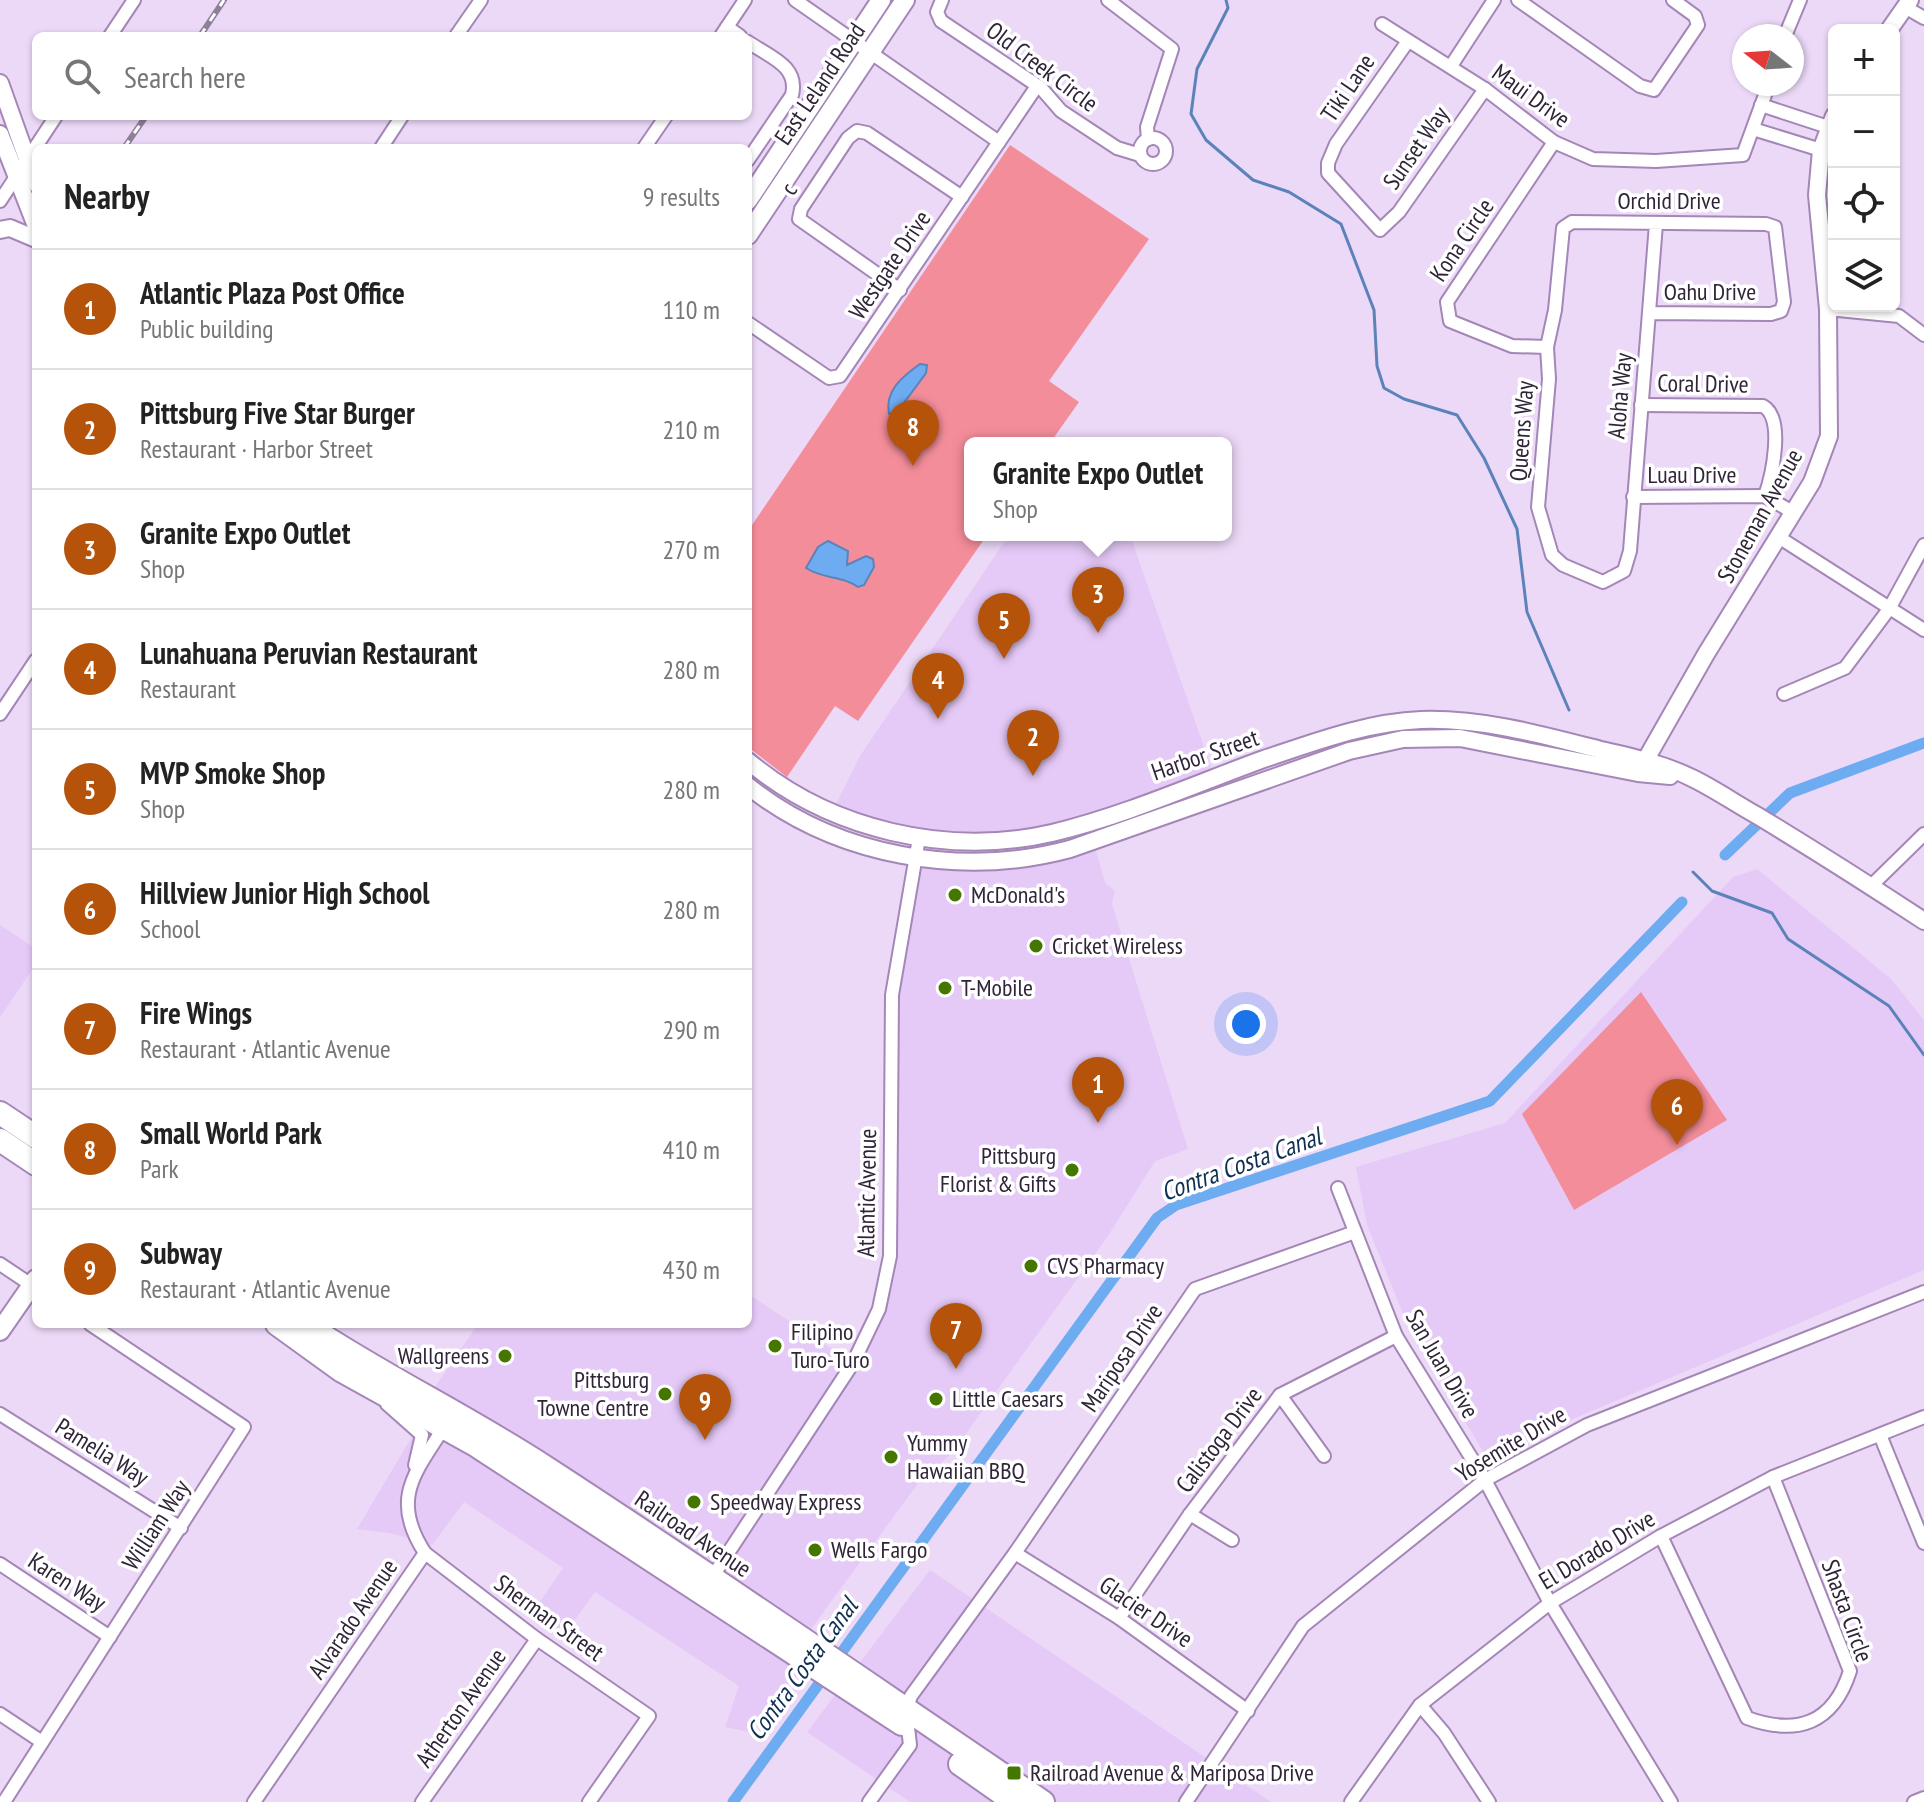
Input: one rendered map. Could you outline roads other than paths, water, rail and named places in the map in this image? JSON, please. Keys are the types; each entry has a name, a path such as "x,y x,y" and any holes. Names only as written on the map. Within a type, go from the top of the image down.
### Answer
{"highway":[{"path":"0,1113 32,1134"},
{"path":"0,1140 32,1161"},
{"name":"Railroad Avenue","path":"283,1328 375,1389 449,1419"},
{"name":"Railroad Avenue","path":"311,1328 907,1719 1043,1802"},
{"name":"Railroad Avenue","path":"907,1719 1014,1802"}],"main road":[{"name":"East Leland Road","path":"752,228 861,48 881,0"},
{"name":"East Leland Road","path":"752,195 861,48 905,0"},
{"path":"0,1331 32,1288"}],"street":[{"path":"113,32 134,0"},
{"path":"459,32 481,0"},
{"path":"724,31 745,0"},
{"path":"795,0 999,142"},
{"name":"Old Creek Circle","path":"942,0 937,12 941,21 1037,86 1061,111 1117,148 1140,155"},
{"path":"1108,0 1172,49 1147,127 1148,139"},
{"path":"1451,66 1494,0"},
{"path":"1518,0 1640,86 1654,90 1698,25 1695,16 1673,0"},
{"path":"1790,24 1800,0"},
{"path":"1893,24 1907,4 1924,18"},
{"name":"Maui Drive","path":"1382,24 1485,89 1554,142 1593,159 1717,159 1743,155 1753,129"},
{"name":"Tiki Lane","path":"1380,230 1328,173 1328,163 1336,144 1408,41"},
{"path":"752,45 791,70 795,83 792,95 752,154"},
{"path":"0,83 32,174"},
{"name":"Westgate Drive","path":"752,326 836,379 900,290 1037,86"},
{"name":"Sunset Way","path":"1380,230 1399,212 1485,89"},
{"path":"1764,96 1753,129 1821,150"},
{"path":"1761,105 1828,120"},
{"path":"36,144 53,120"},
{"path":"384,144 399,120"},
{"path":"647,144 663,120"},
{"name":"Stoneman Avenue","path":"1828,130 1821,150 1817,195 1828,309"},
{"name":"c","path":"900,290 804,225 798,217 848,138 857,131 867,133 962,197"},
{"path":"0,134 32,217"},
{"path":"1156,138 1164,143 1165,159 1149,164 1140,155 1141,146 1148,139 1156,138"},
{"name":"Kona Circle","path":"1547,347 1512,346 1450,321 1447,302 1554,142"},
{"path":"0,201 32,150"},
{"name":"Orchid Drive","path":"1563,228 1572,222 1738,223 1775,227"},
{"name":"Aloha Way","path":"1624,571 1630,551 1656,224"},
{"name":"Oahu Drive","path":"1649,313 1771,314 1781,311 1784,302 1775,227"},
{"path":"0,230 10,228 32,237"},
{"name":"Queens Way","path":"1563,228 1555,310 1547,347 1549,379 1538,507 1552,555 1563,565 1603,582 1624,571"},
{"name":"Stoneman Avenue","path":"1642,767 1706,654 1812,482 1829,436 1828,312"},
{"path":"1858,312 1899,316 1924,335"},
{"name":"Coral Drive","path":"1641,405 1763,406 1770,411 1774,420 1773,463 1765,496"},
{"name":"Luau Drive","path":"1633,497 1765,496 1794,513"},
{"path":"1780,538 1924,630"},
{"path":"1784,694 1845,668 1889,609 1924,545"},
{"path":"0,714 32,666"},
{"name":"Harbor Street","path":"752,764 781,786 824,809 919,838 1001,841 1078,826 1285,752 1396,722 1462,720 1544,735 1642,767"},
{"name":"Harbor Street","path":"752,788 824,832 914,857 997,861 1038,856 1084,844 1349,751 1403,739 1460,738 1691,777 1924,921"},
{"path":"1078,826 1084,844"},
{"path":"1871,886 1924,834"},
{"name":"Atlantic Avenue","path":"707,1585 853,1363 871,1329 885,1290 892,1239 892,995 919,838"},
{"name":"San Juan Drive","path":"1338,1188 1396,1336 1485,1480 1550,1603 1671,1802"},
{"name":"Mariposa Drive","path":"869,1802 910,1745 907,1719 911,1696 1015,1553 1195,1289 1355,1232"},
{"path":"0,1264 32,1282"},
{"name":"Yosemite Drive","path":"1186,1802 1303,1626 1485,1480 1587,1425 1924,1292"},
{"name":"William Way","path":"4,1802 244,1427 96,1328"},
{"name":"Calistoga Drive","path":"1119,1618 1190,1514 1280,1395 1396,1336"},
{"path":"375,1389 394,1412 422,1435 411,1480"},
{"path":"1280,1395 1324,1456"},
{"name":"Pamelia Way","path":"0,1414 181,1528"},
{"name":"El Dorado Drive","path":"1351,1802 1420,1705 1550,1603 1661,1536 1773,1477 1924,1417"},
{"name":"Alvarado Avenue","path":"254,1802 425,1553 407,1519 406,1502 411,1480 449,1419"},
{"path":"1880,1435 1924,1543"},
{"name":"Shasta Circle","path":"1661,1536 1747,1718 1776,1728 1821,1716 1843,1695 1850,1671 1773,1477"},
{"path":"1190,1514 1232,1540"},
{"name":"Sherman Street","path":"425,1553 537,1639 649,1716 589,1802"},
{"name":"Glacier Drive","path":"1015,1553 1119,1618 1248,1711"},
{"name":"Karen Way","path":"0,1564 110,1637"},
{"name":"Atherton Avenue","path":"422,1802 537,1639"},
{"path":"1420,1705 1444,1733 1489,1802"},
{"path":"0,1714 42,1742"},
{"path":"1914,1802 1924,1798"}],"water":[{"path":"920,364 927,365 926,373 898,411 889,414 892,391"},
{"path":"828,541 848,551 847,565 866,556 873,559 874,567 864,585 858,587 806,568 818,547"}],"waterway":[{"path":"1226,0 1228,8 1197,69 1191,114 1206,140 1253,180 1289,192 1341,224 1374,310 1377,366 1384,388 1404,399 1457,415 1484,458 1517,529 1527,612 1569,710"},
{"name":"Contra Costa Canal","path":"1725,855 1790,793 1924,743"},
{"path":"1693,872 1712,891 1772,913 1788,939 1889,1006 1924,1055"},
{"name":"Contra Costa Canal","path":"733,1802 1157,1218 1176,1205 1490,1101 1682,902"}],"railway":[{"path":"203,32 224,0"},
{"path":"127,144 143,120"}],"place":[{"name":"Small World Park","path":"913,466"},
{"name":"Granite Expo Outlet","path":"1098,633"},
{"name":"MVP Smoke Shop","path":"1004,659"},
{"name":"Lunahuana Peruvian Restaurant","path":"938,719"},
{"name":"Pittsburg Five Star Burger","path":"1033,776"},
{"name":"McDonald's","path":"955,895"},
{"name":"Cricket Wireless","path":"1036,946"},
{"name":"T-Mobile","path":"945,988"},
{"name":"Atlantic Plaza Post Office","path":"1098,1123"},
{"name":"Hillview Junior High School","path":"1677,1145"},
{"name":"Pittsburg Florist & Gifts","path":"1072,1170"},
{"name":"CVS Pharmacy","path":"1031,1266"},
{"name":"Filipino Turo-Turo","path":"775,1346"},
{"name":"Wallgreens","path":"505,1356"},
{"name":"Fire Wings","path":"956,1369"},
{"name":"Pittsburg Towne Centre","path":"665,1394"},
{"name":"Little Caesars","path":"936,1399"},
{"name":"Subway","path":"705,1440"},
{"name":"Yummy Hawaiian BBQ","path":"891,1457"},
{"name":"Speedway Express","path":"694,1502"},
{"name":"Wells Fargo","path":"815,1550"},
{"name":"Railroad Avenue & Mariposa Drive","path":"1014,1773"}]}
